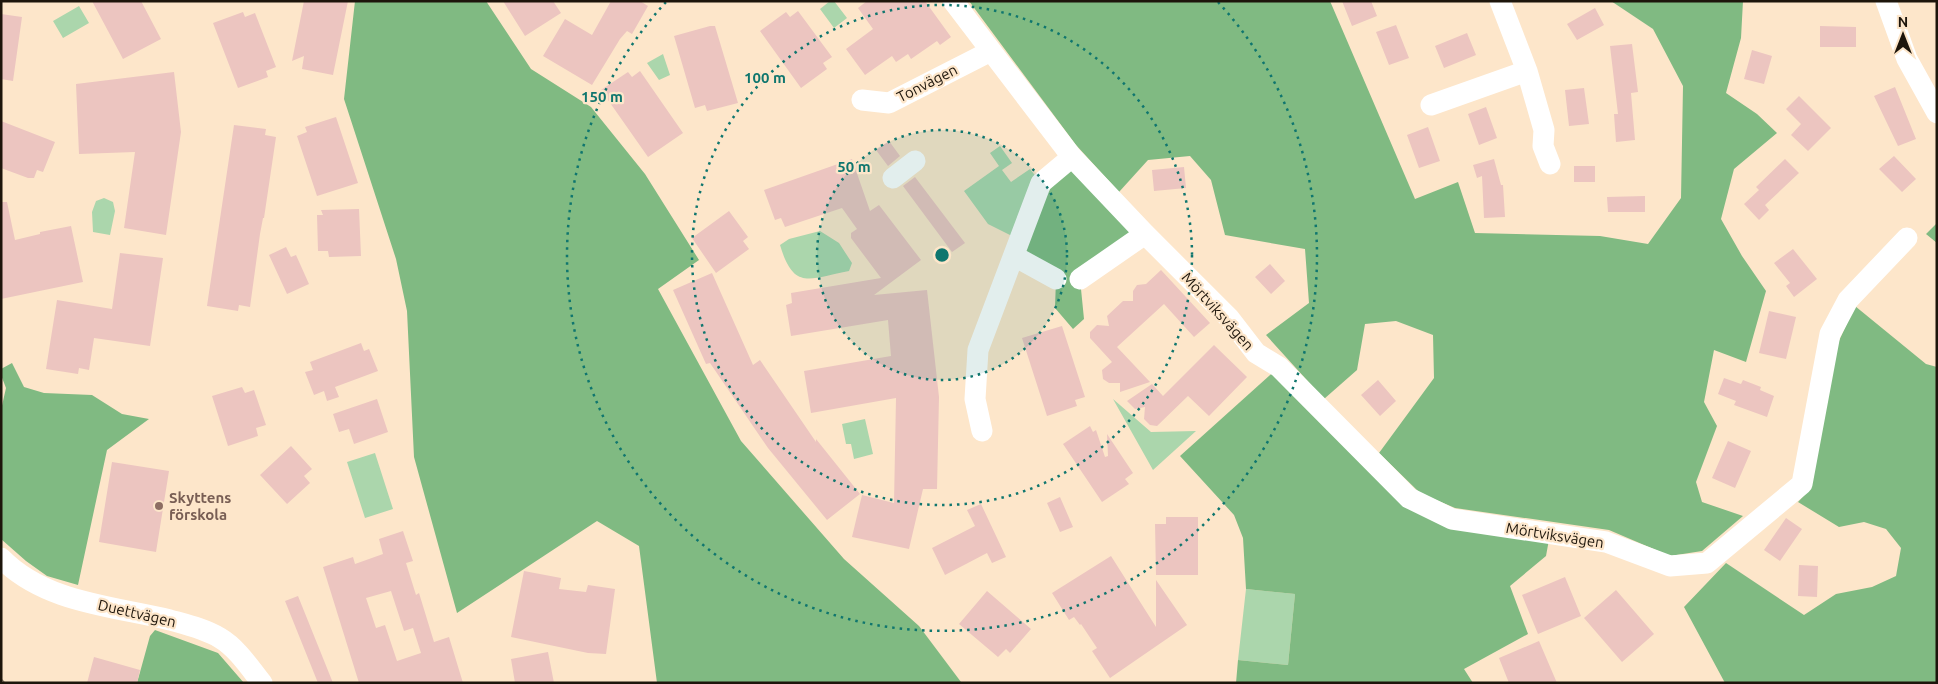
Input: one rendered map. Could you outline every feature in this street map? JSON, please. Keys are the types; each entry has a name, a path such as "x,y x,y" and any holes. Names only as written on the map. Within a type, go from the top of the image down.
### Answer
{"street":[{"name":"Mörtviksvägen","path":"953,1 1072,157 1229,318 1256,353 1279,367 1409,498 1452,519 1606,542 1670,566 1707,563 1802,484 1830,334 1848,300 1907,238"},
{"path":"1500,1 1527,70 1544,130 1542,146 1550,164"},
{"path":"1886,1 1907,59 1937,113"},
{"name":"Tonvägen","path":"862,100 889,103 990,51"},
{"path":"1431,105 1527,70"},
{"path":"982,431 975,399 978,350 1041,183 1072,157"},
{"path":"893,178 915,161"},
{"path":"1080,280 1145,234"},
{"path":"1014,256 1056,279"},
{"name":"Duettvägen","path":"1,558 25,578 58,595 199,628 222,639 239,654 262,683"}],"green space":[{"path":"355,1 486,1 531,69 591,107 645,174 699,260 658,289 741,441 844,559 919,626 961,682 657,683 639,546 597,521 457,613 414,457 407,311 396,259 344,99"},
{"path":"830,1 834,1 847,18 834,28 820,9"},
{"path":"969,1 1330,1 1415,199 1458,182 1475,233 1600,236 1648,244 1681,198 1683,86 1653,29 1611,1 1743,1 1741,38 1726,93 1757,114 1777,133 1734,169 1721,219 1742,256 1766,291 1746,362 1714,350 1704,402 1717,426 1696,482 1702,502 1743,516 1702,551 1670,556 1609,530 1455,508 1420,493 1379,453 1434,378 1433,335 1396,321 1365,324 1357,370 1324,399 1266,335 1309,303 1305,249 1225,235 1211,180 1190,156 1148,160 1119,192 1076,145"},
{"path":"79,6 89,23 63,38 53,21"},
{"path":"663,54 670,75 659,80 647,63"},
{"path":"1000,146 1012,163 1002,170 1011,182 1030,169 1041,183 1020,240 988,224 964,191 999,166 990,153"},
{"path":"1072,157 1145,234 1080,279 1084,319 1073,329 1055,308 1056,279 1014,256 1041,183"},
{"path":"104,198 113,202 115,211 110,235 93,232 92,212 96,201"},
{"path":"1937,223 1937,243 1926,234"},
{"path":"820,231 839,243 852,263 849,271 814,278 798,276 791,270 785,260 780,245 789,239"},
{"path":"1855,306 1926,364 1937,367 1937,683 1725,683 1684,607 1726,563 1804,615 1836,594 1872,587 1896,576 1901,548 1886,529 1864,522 1839,527 1798,502 1811,488 1838,343"},
{"path":"12,363 24,387 44,393 92,395 122,414 149,419 107,450 78,585 47,576 1,539 1,410 6,388 1,375 1,369"},
{"path":"1279,367 1409,498 1550,534 1546,556 1510,586 1528,634 1464,669 1473,683 1236,683 1238,660 1288,665 1295,594 1246,589 1243,538 1234,515 1180,456"},
{"path":"1113,399 1151,432 1196,431 1153,470"},
{"path":"865,419 873,454 854,459 851,444 846,444 842,424"},
{"path":"375,453 393,509 365,518 347,462"},
{"path":"1246,589 1295,594 1288,665 1238,660"},
{"path":"155,630 218,653 244,683 137,683 150,636"}],"building":[{"path":"92,1 141,1 161,39 123,59"},
{"path":"304,1 348,1 333,75 302,69 304,56 292,61"},
{"path":"503,1 553,1 561,13 525,36"},
{"path":"611,1 640,1 648,6 632,34 627,31 620,39 592,85 543,56 565,19 592,35"},
{"path":"867,1 925,1 951,37 940,45 937,41 911,59 908,54 896,62 892,56 865,75 846,49 873,29 858,8"},
{"path":"1342,1 1371,1 1377,16 1352,26"},
{"path":"1595,8 1604,25 1577,40 1567,24"},
{"path":"798,11 832,57 823,63 827,69 801,88 760,31 786,12 790,17"},
{"path":"243,12 245,17 255,13 276,67 266,71 268,77 238,88 213,23"},
{"path":"1,14 22,17 13,81 1,79"},
{"path":"1396,25 1409,58 1389,65 1376,32"},
{"path":"715,26 738,103 707,111 705,105 695,108 674,36"},
{"path":"1820,26 1856,27 1856,47 1820,47"},
{"path":"1467,33 1476,55 1444,68 1435,46"},
{"path":"1632,44 1638,92 1631,93 1635,140 1616,142 1614,114 1618,114 1610,46"},
{"path":"1752,50 1772,56 1764,84 1744,79"},
{"path":"640,71 683,133 648,157 601,90 628,72 632,77"},
{"path":"174,72 181,132 166,235 124,228 135,152 79,154 76,84"},
{"path":"1895,87 1916,139 1898,146 1874,96"},
{"path":"1584,88 1589,124 1569,126 1565,90"},
{"path":"1799,96 1831,128 1808,151 1791,135 1801,124 1786,109"},
{"path":"1486,107 1497,138 1479,145 1468,114"},
{"path":"336,117 358,183 317,196 297,136 307,132 305,127"},
{"path":"1,121 55,142 43,172 37,170 34,178 28,178 1,168"},
{"path":"234,125 266,129 265,135 276,137 250,307 239,305 238,311 207,306"},
{"path":"1428,127 1440,161 1419,168 1407,135"},
{"path":"889,141 900,156 888,166 876,150"},
{"path":"1894,156 1916,179 1902,192 1879,169"},
{"path":"852,159 870,211 879,205 921,260 874,295 927,290 939,397 937,489 923,489 909,549 852,537 862,495 894,503 896,398 811,413 804,371 891,356 888,320 791,336 786,305 792,303 791,293 881,278 851,238 851,233 857,229 842,208 785,227 781,218 775,220 764,190"},
{"path":"1494,159 1501,185 1503,185 1505,217 1484,218 1482,176 1477,178 1473,165"},
{"path":"1785,159 1799,173 1765,205 1769,210 1759,220 1744,204 1759,190 1756,187"},
{"path":"1574,166 1595,166 1595,182 1574,182"},
{"path":"1184,167 1186,188 1154,191 1152,170"},
{"path":"915,177 965,243 952,252 903,186"},
{"path":"1645,196 1645,212 1608,212 1607,197"},
{"path":"1,202 7,202 15,240 40,234 40,232 71,226 83,282 1,299"},
{"path":"359,209 361,256 329,257 328,251 318,251 317,215 323,215 321,210"},
{"path":"729,211 748,237 743,241 749,249 716,273 692,238"},
{"path":"286,247 291,257 296,255 309,284 287,294 269,255"},
{"path":"1793,249 1817,279 1794,297 1786,286 1790,283 1774,263"},
{"path":"120,253 163,258 150,346 94,338 89,370 79,368 78,374 46,369 57,300 112,309"},
{"path":"1270,264 1285,281 1271,294 1255,277"},
{"path":"1161,270 1210,323 1194,337 1164,304 1117,347 1150,382 1120,392 1120,383 1109,383 1103,379 1102,370 1112,362 1090,338 1090,332 1097,325 1109,326 1107,316 1123,301 1133,301 1133,291 1137,285 1146,284"},
{"path":"712,273 753,365 760,360 816,442 816,439 860,494 827,520 768,448 710,363 706,364 673,290"},
{"path":"1769,311 1796,317 1786,359 1759,353"},
{"path":"1062,326 1085,397 1075,400 1077,406 1047,416 1022,338"},
{"path":"361,343 364,351 369,349 378,371 335,387 339,397 327,401 324,391 314,395 305,372 313,370 310,362"},
{"path":"1214,345 1247,377 1209,416 1188,396 1157,426 1150,425 1144,419 1145,407 1135,409 1127,401 1152,384 1163,396"},
{"path":"1724,378 1741,384 1743,380 1761,387 1760,390 1774,396 1767,417 1734,405 1736,401 1718,394"},
{"path":"1378,380 1396,401 1380,416 1361,395"},
{"path":"242,387 245,393 254,390 266,425 256,428 258,436 228,446 212,396"},
{"path":"377,399 388,432 354,444 349,429 339,432 333,414"},
{"path":"1090,426 1093,432 1096,430 1105,457 1108,456 1107,434 1133,473 1125,479 1129,484 1102,502 1063,444"},
{"path":"1728,441 1751,451 1735,488 1712,478"},
{"path":"291,446 312,469 304,476 310,483 287,504 260,475"},
{"path":"112,462 169,471 156,552 99,542"},
{"path":"1060,497 1073,527 1060,532 1047,503"},
{"path":"981,504 1006,557 992,563 987,553 945,575 932,548 975,526 967,510"},
{"path":"1166,517 1198,517 1198,575 1156,575 1155,524 1166,524"},
{"path":"1786,518 1802,529 1780,561 1764,550"},
{"path":"403,531 413,561 406,563 416,595 419,593 434,642 449,637 463,683 359,683 323,567 353,557 355,564 383,554 379,539","holes":["391,591 404,631 413,628 421,653 397,661 385,625 376,628 366,598"]},
{"path":"1111,556 1156,627 1156,580 1187,625 1110,678 1092,651 1097,648 1081,624 1074,617 1069,620 1052,593"},
{"path":"1799,565 1818,566 1817,597 1798,596"},
{"path":"524,571 561,578 559,589 586,592 588,585 615,589 606,654 588,653 511,637"},
{"path":"1565,577 1581,616 1538,634 1522,595"},
{"path":"1616,590 1654,634 1622,662 1584,618"},
{"path":"987,591 1031,629 1010,653 1006,649 998,657 959,624"},
{"path":"298,596 333,683 318,683 285,601"},
{"path":"1539,641 1557,683 1509,683 1499,658"},
{"path":"548,652 554,683 515,683 511,659"},
{"path":"94,657 140,670 137,683 87,683"}],"place":[{"name":"Skyttens förskola","path":"159,506"}]}
